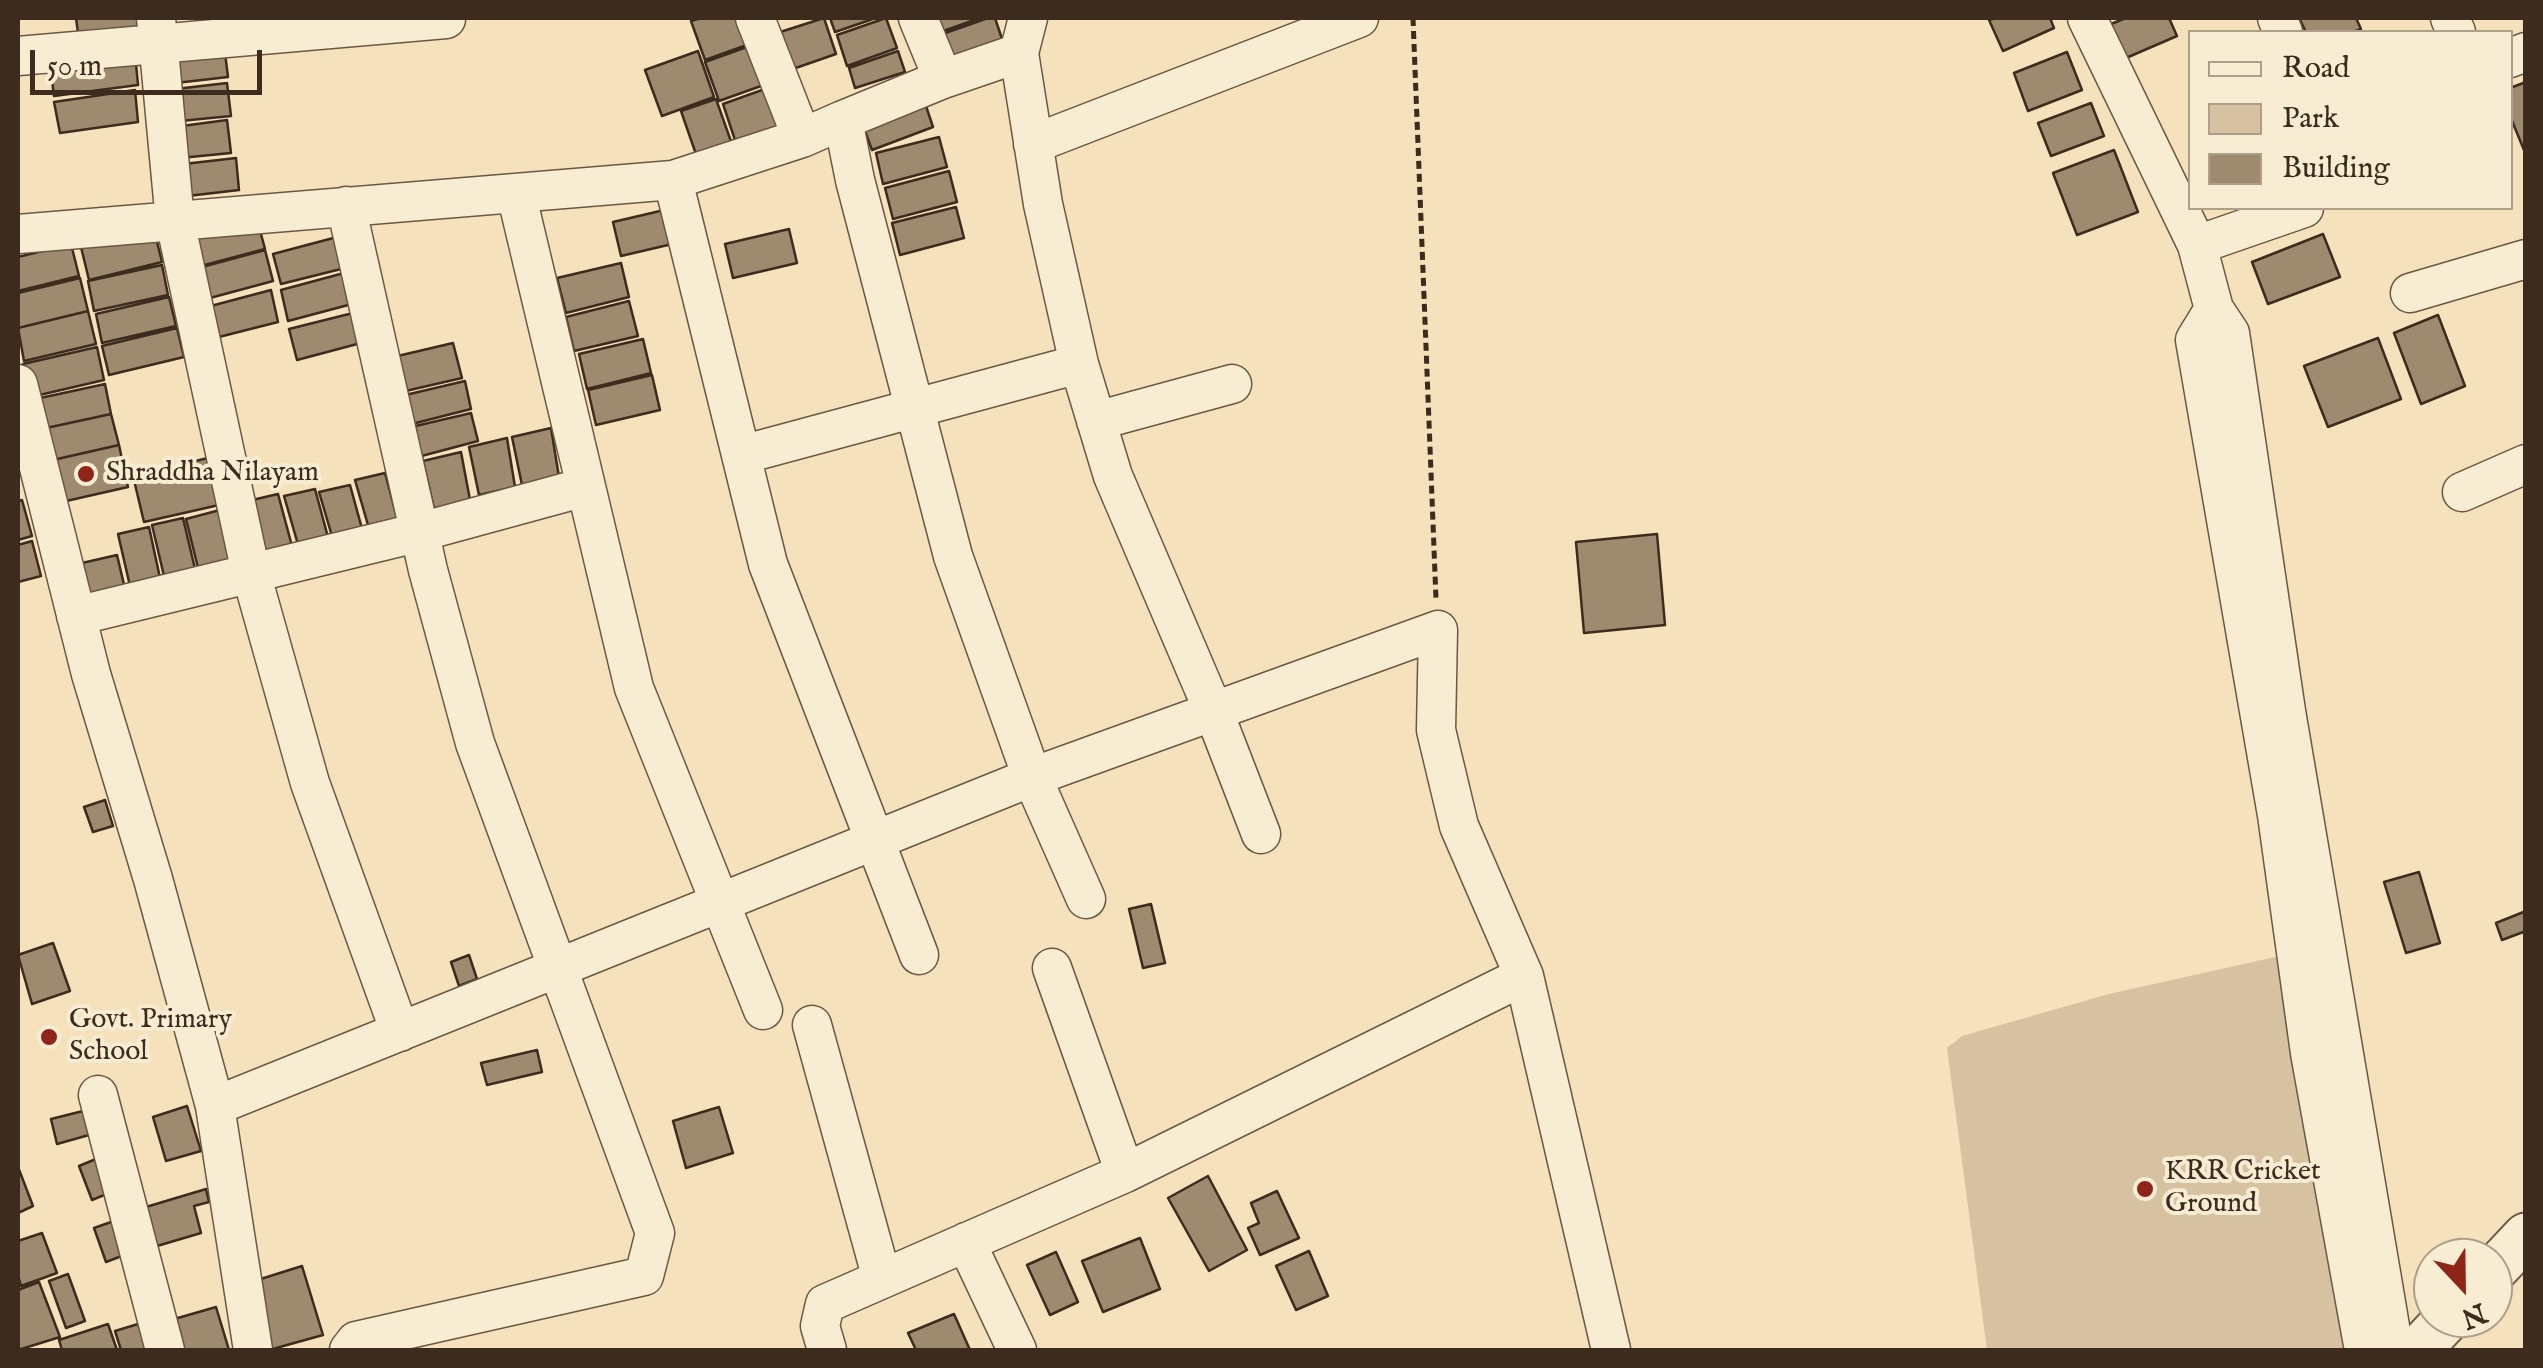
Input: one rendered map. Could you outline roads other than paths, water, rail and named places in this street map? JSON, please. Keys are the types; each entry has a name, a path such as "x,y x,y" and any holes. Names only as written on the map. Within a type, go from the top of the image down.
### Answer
{"street":[{"path":"756,18 802,138"},
{"path":"918,18 943,79"},
{"path":"1033,144 1359,18"},
{"path":"2087,18 2198,245 2214,309 2230,333 2255,605 2304,906 2394,1350"},
{"path":"18,56 157,30 446,19"},
{"path":"157,30 175,221 250,573 310,783 400,1032"},
{"path":"18,234 673,180 802,138 943,79 1023,35 1043,204 1079,364 1113,476 1213,710 1260,834"},
{"path":"843,120 854,180 953,556 1032,776 1086,899"},
{"path":"673,180 768,564 919,954"},
{"path":"516,193 634,688 763,1010"},
{"path":"346,206 420,532 475,742 655,1233 644,1276 356,1341 349,1350"},
{"path":"2198,245 2298,210"},
{"path":"2410,293 2526,259"},
{"path":"742,455 1079,364"},
{"path":"18,384 76,616 216,1106 253,1350"},
{"path":"1096,421 1232,384"},
{"path":"2462,492 2526,464"},
{"path":"76,616 420,532 585,487"},
{"path":"216,1106 1032,776 1438,630 1436,730 1459,826 1524,976 1610,1350"},
{"path":"2304,906 2310,1053 2364,1350"},
{"path":"1052,968 1125,1173"},
{"path":"828,1350 820,1326 825,1304 1125,1173 1524,976"},
{"path":"812,1025 882,1279"},
{"path":"98,1095 165,1350"},
{"path":"966,1242 1017,1350"}],"place":[{"name":"Shraddha Nilayam","path":"86,474"},
{"name":"Govt. Primary School","path":"49,1037"},
{"name":"KRR Cricket Ground","path":"2145,1189"}]}
